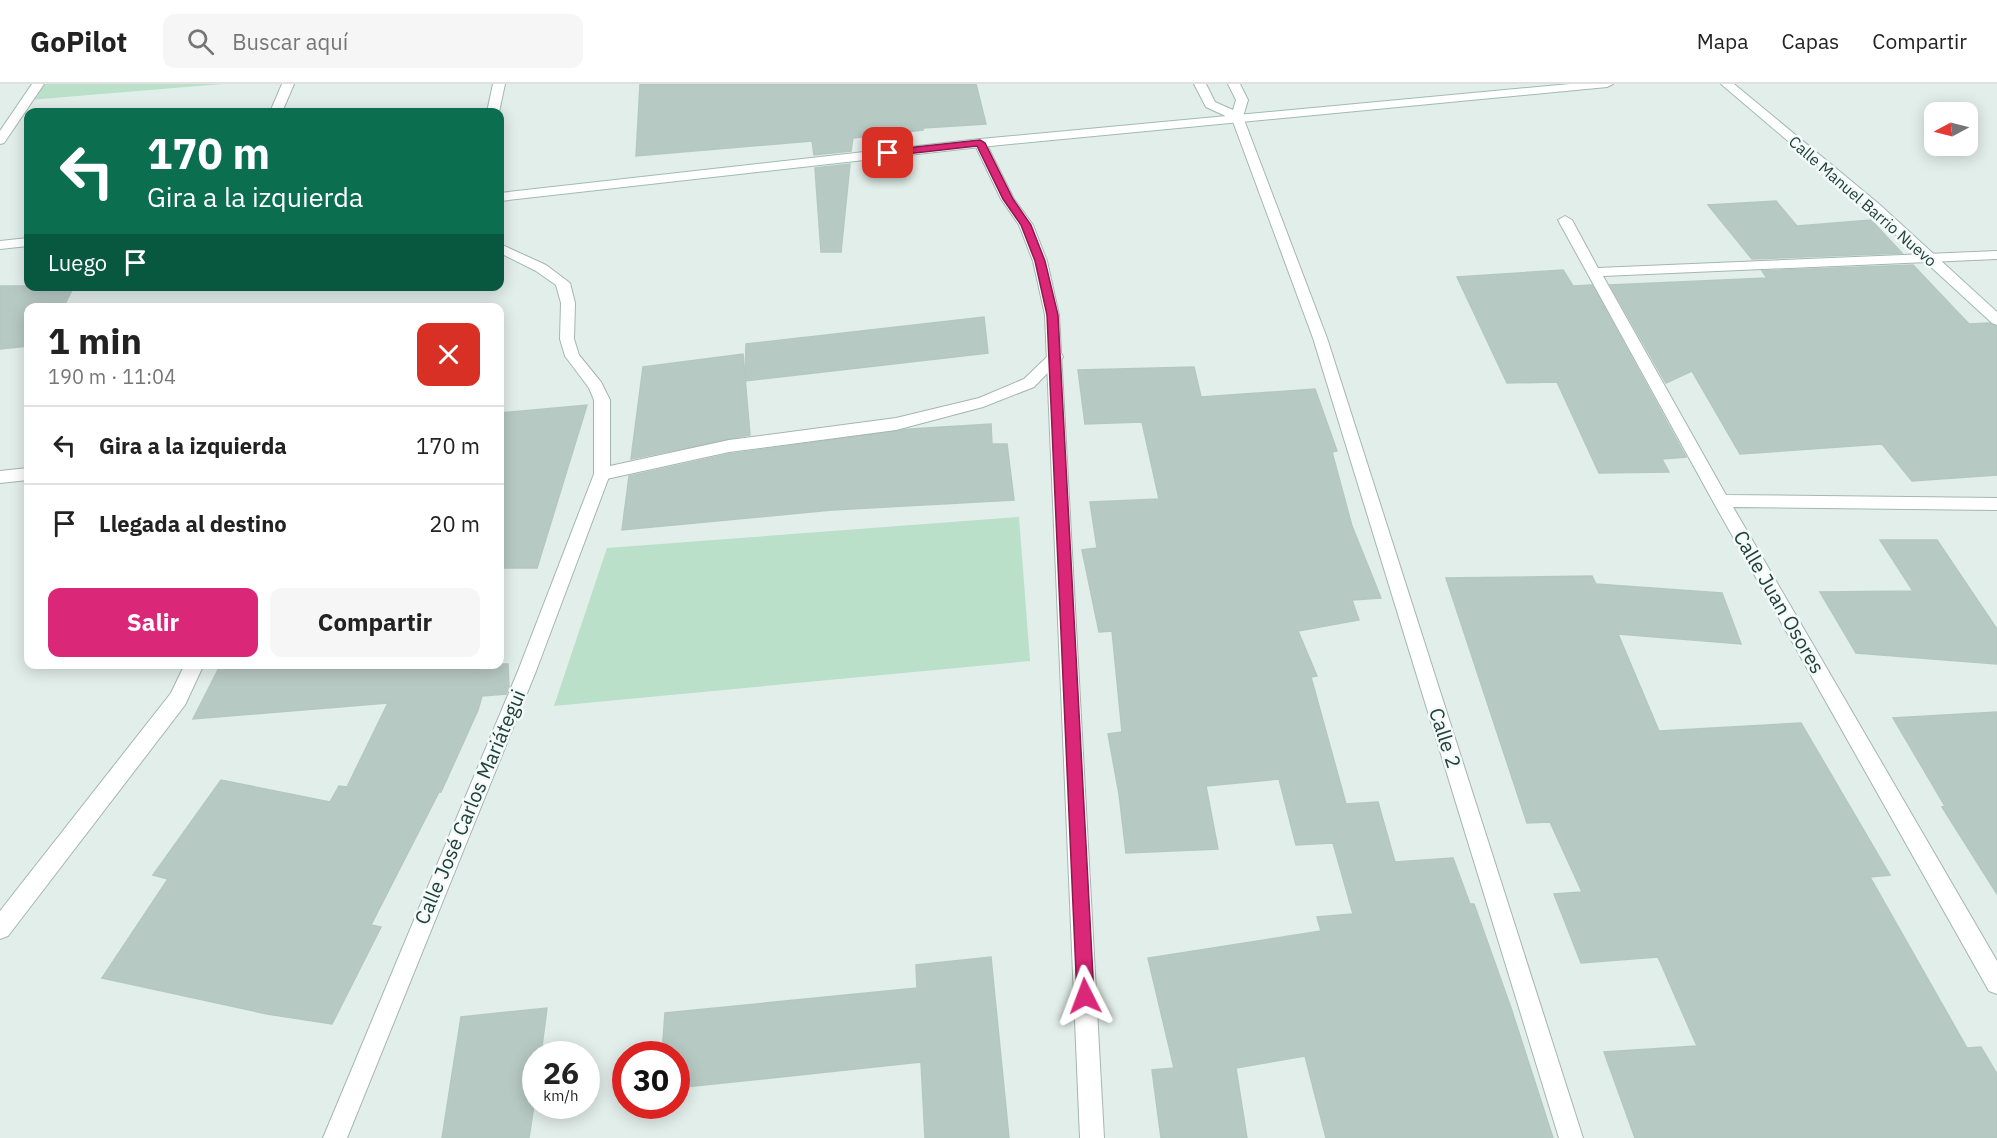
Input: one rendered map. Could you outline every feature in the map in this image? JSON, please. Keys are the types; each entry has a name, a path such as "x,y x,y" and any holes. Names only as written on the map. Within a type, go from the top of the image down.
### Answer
{"street":[{"path":"0,140 38,84"},
{"path":"278,108 288,84"},
{"path":"494,108 499,84"},
{"path":"1200,84 1210,104 1237,117"},
{"name":"Calle 2","path":"1234,84 1242,99 1237,117 1320,338 1571,1138"},
{"path":"504,197 980,143 1237,117 1607,84"},
{"name":"Calle Manuel Barrio Nuevo","path":"1727,84 1874,207 1997,320"},
{"path":"980,143 1008,199 1026,225 1040,261 1053,315 1092,1138"},
{"name":"Calle Juan Osores","path":"1565,220 1721,501 1997,983"},
{"path":"0,245 24,242"},
{"path":"504,250 541,267 563,283 568,303 567,339 572,356 596,386 602,400 602,474 729,446 896,424 983,402 1029,383 1056,357"},
{"path":"1595,272 1997,255"},
{"path":"0,477 24,474"},
{"name":"Calle José Carlos Mariátegui","path":"334,1138 527,670 602,474"},
{"path":"1721,501 1997,504"},
{"path":"0,928 178,699 193,669"}],"green space":[{"path":"40,84 222,84 29,100"},
{"path":"1019,517 1030,661 554,706 607,548"}],"building":[{"path":"640,84 976,84 986,124 923,128 923,130 853,138 851,151 814,155 812,141 636,156"},
{"path":"850,164 841,252 821,252 815,168"},
{"path":"1776,201 1797,226 1871,220 1902,253 1752,259 1708,205"},
{"path":"1913,265 1969,324 1989,323 1997,327 1997,475 1912,481 1882,444 1740,454 1692,371 1666,383 1610,285 1767,278 1762,271"},
{"path":"1563,270 1573,286 1592,285 1686,457 1662,459 1669,472 1599,473 1557,382 1507,383 1457,277"},
{"path":"0,286 24,286 24,291 72,291 66,303 24,303 24,346 0,349"},
{"path":"984,317 988,353 745,381 746,344"},
{"path":"743,354 750,435 631,459 643,367"},
{"path":"1194,367 1201,397 1315,389 1337,451 1332,452 1352,526 1381,598 1352,600 1359,620 1298,631 1317,676 1311,677 1346,804 1378,802 1395,862 1453,858 1470,904 1474,904 1553,1138 1326,1138 1305,1056 1236,1068 1247,1138 1161,1138 1152,1070 1174,1068 1148,958 1321,931 1317,917 1353,914 1333,843 1296,845 1279,779 1206,786 1218,849 1126,853 1119,794 1108,734 1122,732 1112,631 1099,632 1082,550 1097,548 1090,502 1159,499 1142,422 1085,424 1078,370"},
{"path":"587,405 537,568 504,568 504,413"},
{"path":"991,424 992,444 1007,444 1014,500 832,510 622,530 629,476 729,454 910,429"},
{"path":"1880,540 1937,540 1997,629 1997,664 1856,653 1820,592 1913,591"},
{"path":"1592,576 1596,584 1722,593 1741,644 1618,634 1659,731 1801,723 1890,875 1870,877 1967,1048 1981,1047 1997,1074 1997,1138 1635,1138 1604,1052 1697,1046 1658,957 1581,963 1554,894 1582,892 1550,822 1527,823 1446,578"},
{"path":"504,664 508,664 509,687 506,694 482,696 478,710 441,792 371,925 381,927 332,1024 267,1014 102,978 168,879 153,875 221,780 330,802 339,786 347,787 388,703 193,719 218,669 504,669"},
{"path":"1997,712 1997,894 1942,807 1945,806 1893,718"},
{"path":"991,957 1009,1138 925,1138 921,1062 690,1087 690,1041 663,1041 665,1013 917,988 916,965"},
{"path":"547,1008 543,1041 522,1041 522,1119 532,1119 529,1138 442,1138 461,1017"}],"route":[{"path":"888,153 980,143 1008,199 1026,225 1040,261 1053,315 1085,996"}]}
